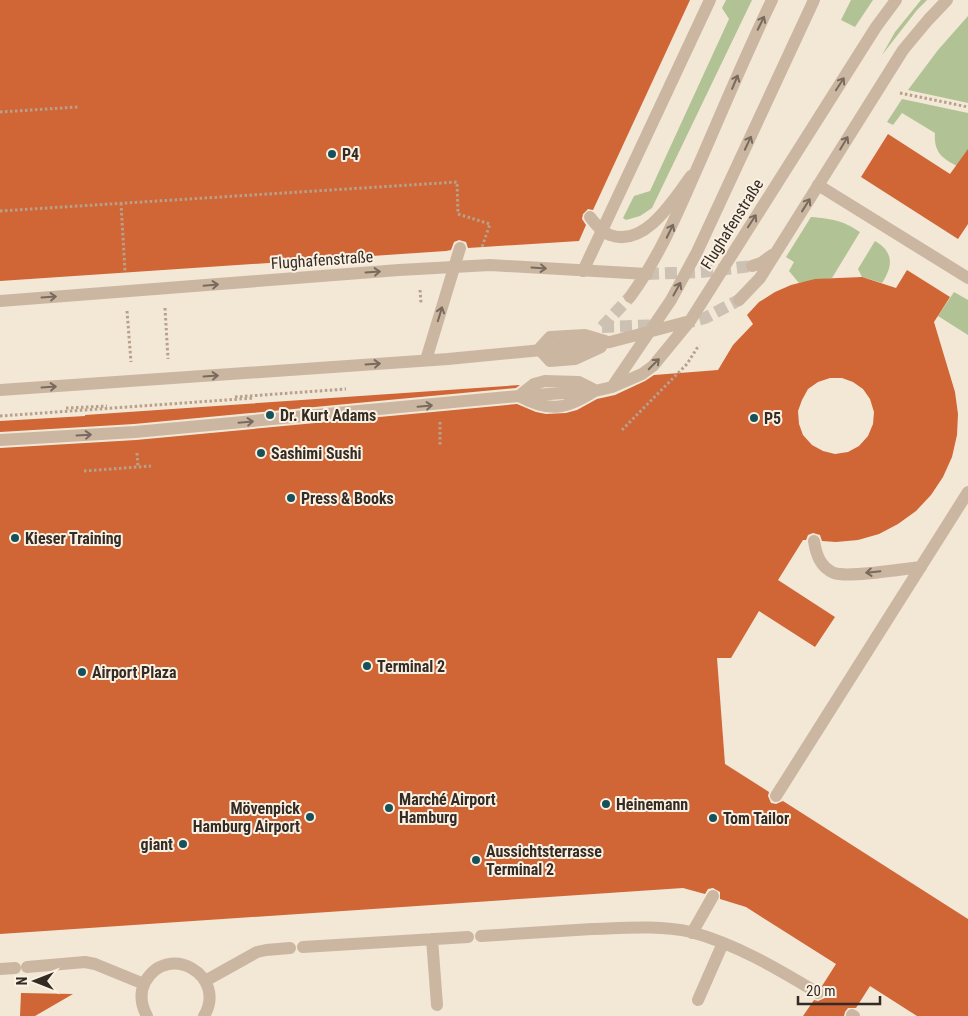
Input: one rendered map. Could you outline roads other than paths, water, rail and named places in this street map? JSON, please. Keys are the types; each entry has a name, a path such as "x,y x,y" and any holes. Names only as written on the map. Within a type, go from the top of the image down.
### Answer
{"street":[{"path":"583,271 710,0"},
{"path":"630,297 647,274 672,228 750,46 772,0"},
{"name":"Flughafenstraße","path":"612,387 670,300 697,252 814,0"},
{"name":"Flughafenstraße","path":"612,387 642,374 653,366 690,321 876,27 896,0"},
{"path":"739,300 760,278 903,50 947,0"},
{"path":"592,252 594,233 590,216 602,231 610,236 627,236 643,231 661,215 696,170"},
{"path":"818,185 968,278"},
{"path":"426,360 460,248"},
{"path":"752,266 761,263 774,254"},
{"name":"Flughafenstraße","path":"0,301 399,270 490,265 647,274"},
{"path":"539,349 550,361 575,359 610,342 690,321"},
{"path":"0,390 426,360 539,349 550,337 585,335 610,342"},
{"path":"0,440 135,432 519,396 595,391 612,387"},
{"path":"519,396 544,407 559,407 580,400 595,391"},
{"path":"776,796 968,492"},
{"path":"814,541 816,554 823,565 834,573 854,574 921,567"},
{"path":"692,933 713,896"},
{"path":"481,936 615,928 675,929 723,943 751,955 818,993"},
{"path":"205,981 257,952 468,937"},
{"path":"432,939 437,1005"},
{"path":"698,1000 723,943"},
{"path":"0,969 85,962 95,964 144,984"},
{"path":"146,1016 141,999 144,984 154,971 168,964 182,964 196,970 205,981 209,1004 204,1016"}],"tunnel":[{"path":"647,274 701,272 752,266"},
{"path":"602,327 630,297"},
{"path":"682,324 705,318 739,300"},
{"path":"602,327 662,325"}],"place":[{"name":"P4","path":"332,154"},
{"name":"Dr. Kurt Adams","path":"270,415"},
{"name":"P5","path":"754,418"},
{"name":"Sashimi Sushi","path":"261,453"},
{"name":"Press & Books","path":"291,498"},
{"name":"Kieser Training","path":"15,538"},
{"name":"Terminal 2","path":"367,666"},
{"name":"Airport Plaza","path":"82,672"},
{"name":"Heinemann","path":"606,804"},
{"name":"Marché Airport Hamburg","path":"389,808"},
{"name":"Mövenpick Hamburg Airport","path":"310,817"},
{"name":"Tom Tailor","path":"713,818"},
{"name":"giant","path":"183,844"},
{"name":"Aussichtsterrasse Terminal 2","path":"476,860"}]}
